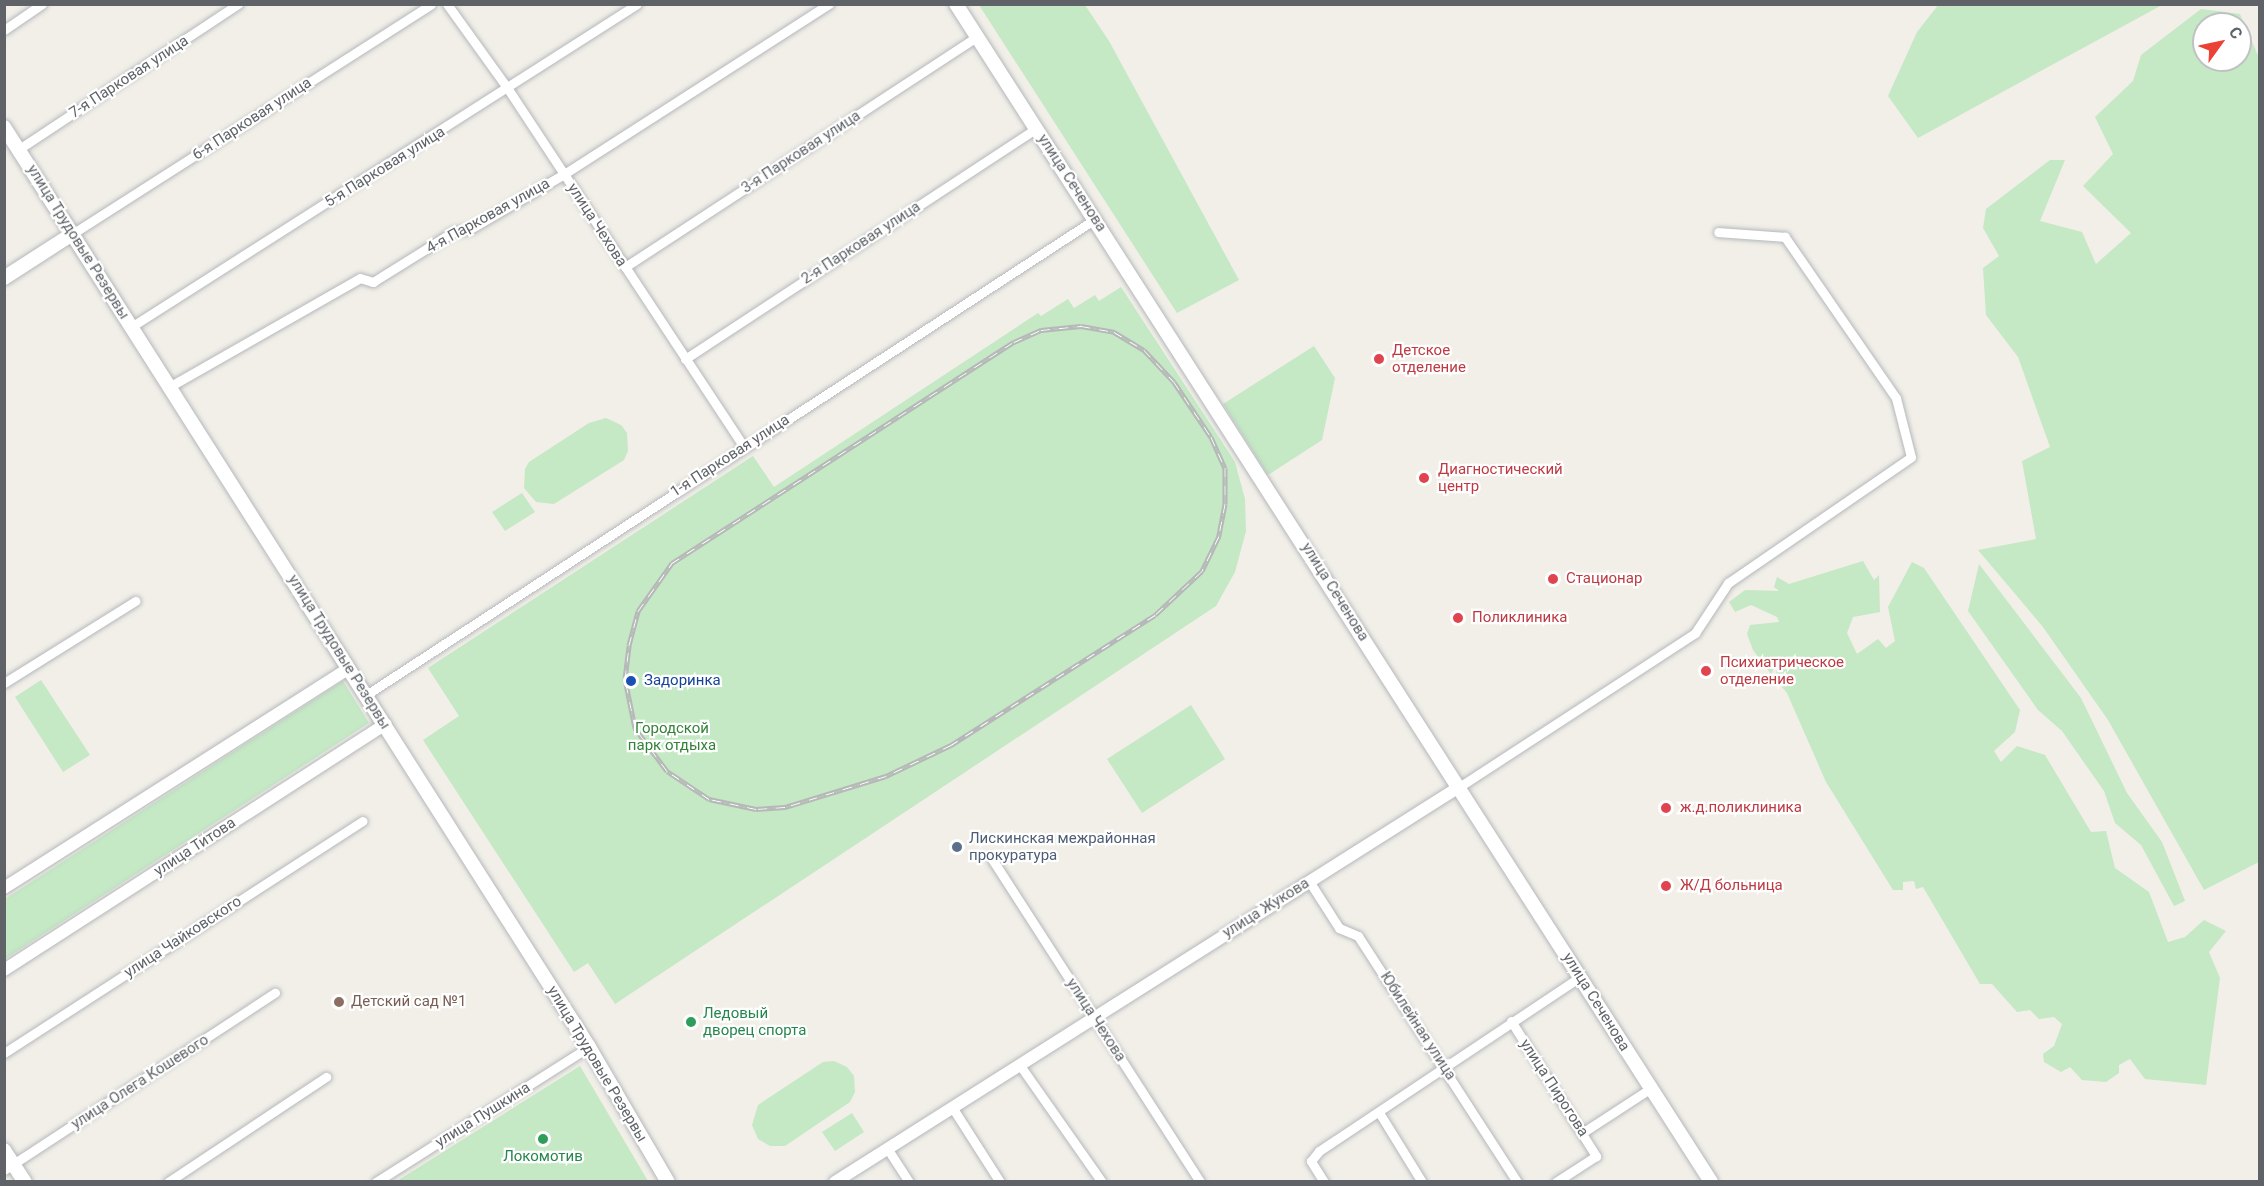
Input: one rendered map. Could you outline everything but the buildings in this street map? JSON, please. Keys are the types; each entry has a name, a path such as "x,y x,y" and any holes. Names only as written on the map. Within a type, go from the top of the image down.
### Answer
{"main road":[{"name":"улица Сеченова","path":"956,4 1710,1182"},
{"name":"улица Трудовые Резервы","path":"4,127 589,1047 668,1182"},
{"path":"4,279 72,234"},
{"path":"4,1150 9,1167 25,1182"}],"street":[{"path":"4,30 42,4"},
{"name":"7-я Парковая улица","path":"19,149 238,4"},
{"name":"6-я Парковая улица","path":"72,234 431,4"},
{"name":"улица Чехова","path":"447,4 508,89 744,447"},
{"name":"5-я Парковая улица","path":"131,327 508,89 637,4"},
{"name":"4-я Парковая улица","path":"169,387 360,278 373,282 453,232 470,229 564,174 829,4"},
{"name":"3-я Парковая улица","path":"625,267 977,37"},
{"name":"2-я Парковая улица","path":"685,358 1036,128"},
{"name":"1-я Парковая улица","path":"366,695 1095,219"},
{"name":"улица Жукова","path":"835,1182 1459,787 1695,633 1728,583 1911,457 1896,398 1785,237 1718,232"},
{"path":"4,683 135,601"},
{"path":"4,888 349,668"},
{"name":"улица Титова","path":"4,970 385,724"},
{"name":"улица Чайковского","path":"4,1053 362,821"},
{"name":"улица Чехова","path":"992,859 1200,1182"},
{"name":"Юбилейная улица","path":"1309,881 1339,928 1358,936 1517,1182"},
{"path":"1324,1182 1311,1161 1319,1151 1380,1114 1444,1066 1580,977"},
{"name":"улица Олега Кошевого","path":"9,1167 275,993"},
{"name":"улица Пирогова","path":"1510,1021 1596,1156 1556,1182"},
{"name":"улица Пушкина","path":"376,1182 589,1047"},
{"path":"1019,1064 1102,1182"},
{"path":"168,1182 326,1077"},
{"path":"1582,1133 1651,1088"},
{"path":"952,1107 1000,1182"},
{"path":"1380,1114 1422,1182"},
{"path":"887,1148 909,1182"}],"green space":[{"path":"1939,4 2162,5 1918,138 1888,96 1917,32"},
{"path":"979,5 1085,5 1109,41 1239,280 1177,313"},
{"path":"2201,9 2224,12 2197,12"},
{"path":"2192,16 2192,72 2252,72 2252,42 2260,60 2259,862 2204,890 2108,720 2043,627 1978,550 2036,539 2022,461 2050,447 2018,357 1986,315 1983,268 1999,256 1983,228 1986,209 2050,160 2065,160 2040,221 2082,232 2096,264 2131,233 2083,186 2113,154 2095,117 2133,81 2141,55"},
{"name":"Городской парк отдыха","path":"1121,287 1235,462 1245,499 1246,531 1235,572 1216,606 615,1004 588,963 574,972 423,740 459,716 428,668 753,456 774,487 1038,313 1041,316 1068,299 1074,308 1095,295 1099,301"},
{"path":"1314,346 1335,378 1322,440 1268,475 1223,404"},
{"path":"606,418 621,425 627,433 628,451 624,460 554,504 536,502 524,488 525,469 529,462 589,423"},
{"path":"522,493 535,512 505,531 492,512"},
{"path":"1863,561 1874,580 1879,575 1880,612 1853,617 1847,633 1857,654 1878,639 1886,648 1895,641 1888,607 1912,562 1924,568 2020,710 2015,732 1994,751 2001,762 2017,746 2045,755 2091,832 2106,831 2115,868 2149,892 2168,942 2185,937 2204,920 2226,931 2209,952 2220,978 2206,1085 2145,1079 2130,1059 2119,1065 2119,1073 2106,1082 2082,1080 2070,1067 2061,1072 2044,1062 2043,1054 2054,1046 2062,1024 2054,1017 2039,1019 2030,1010 2017,1012 1992,984 1980,984 1923,887 1916,889 1914,881 1903,882 1903,890 1893,890 1826,782 1787,693 1775,679 1779,659 1771,674 1753,650 1747,634 1750,625 1779,622 1777,617 1751,605 1735,612 1729,602 1745,590 1779,591 1774,587 1777,577 1789,584"},
{"path":"1979,564 2081,698 2127,793 2162,842 2185,901 2174,906 2141,845 2115,823 2104,791 2062,731 2038,710 1968,611"},
{"path":"41,680 90,755 63,772 15,697"},
{"path":"343,681 369,723 5,959 5,899"},
{"path":"1191,705 1225,759 1142,813 1107,759"},
{"path":"834,1061 847,1067 854,1076 855,1092 850,1102 785,1146 770,1146 758,1139 752,1125 758,1105 823,1062"},
{"name":"Локомотив","path":"580,1066 648,1181 397,1181"},
{"path":"852,1113 864,1132 835,1151 822,1132"}],"railway":[{"path":"1081,326 1114,332 1144,350 1174,382 1211,437 1225,468 1225,504 1219,536 1202,571 1155,615 951,745 886,776 785,807 756,809 709,799 667,771 635,728 625,679 629,645 638,611 672,563 1014,342 1041,330 1081,326"}],"place":[{"name":"Детское отделение","path":"1379,359"},
{"name":"Диагностический центр","path":"1424,478"},
{"name":"Стационар","path":"1553,579"},
{"name":"Поликлиника","path":"1458,618"},
{"name":"Психиатрическое отделение","path":"1706,671"},
{"name":"Задоринка","path":"631,681"},
{"name":"ж.д.поликлиника","path":"1666,808"},
{"name":"Лискинская межрайонная прокуратура","path":"957,847"},
{"name":"Ж/Д больница","path":"1666,886"},
{"name":"Детский сад №1","path":"339,1002"},
{"name":"Ледовый дворец спорта","path":"691,1022"},
{"name":"Локомотив","path":"543,1139"}]}
